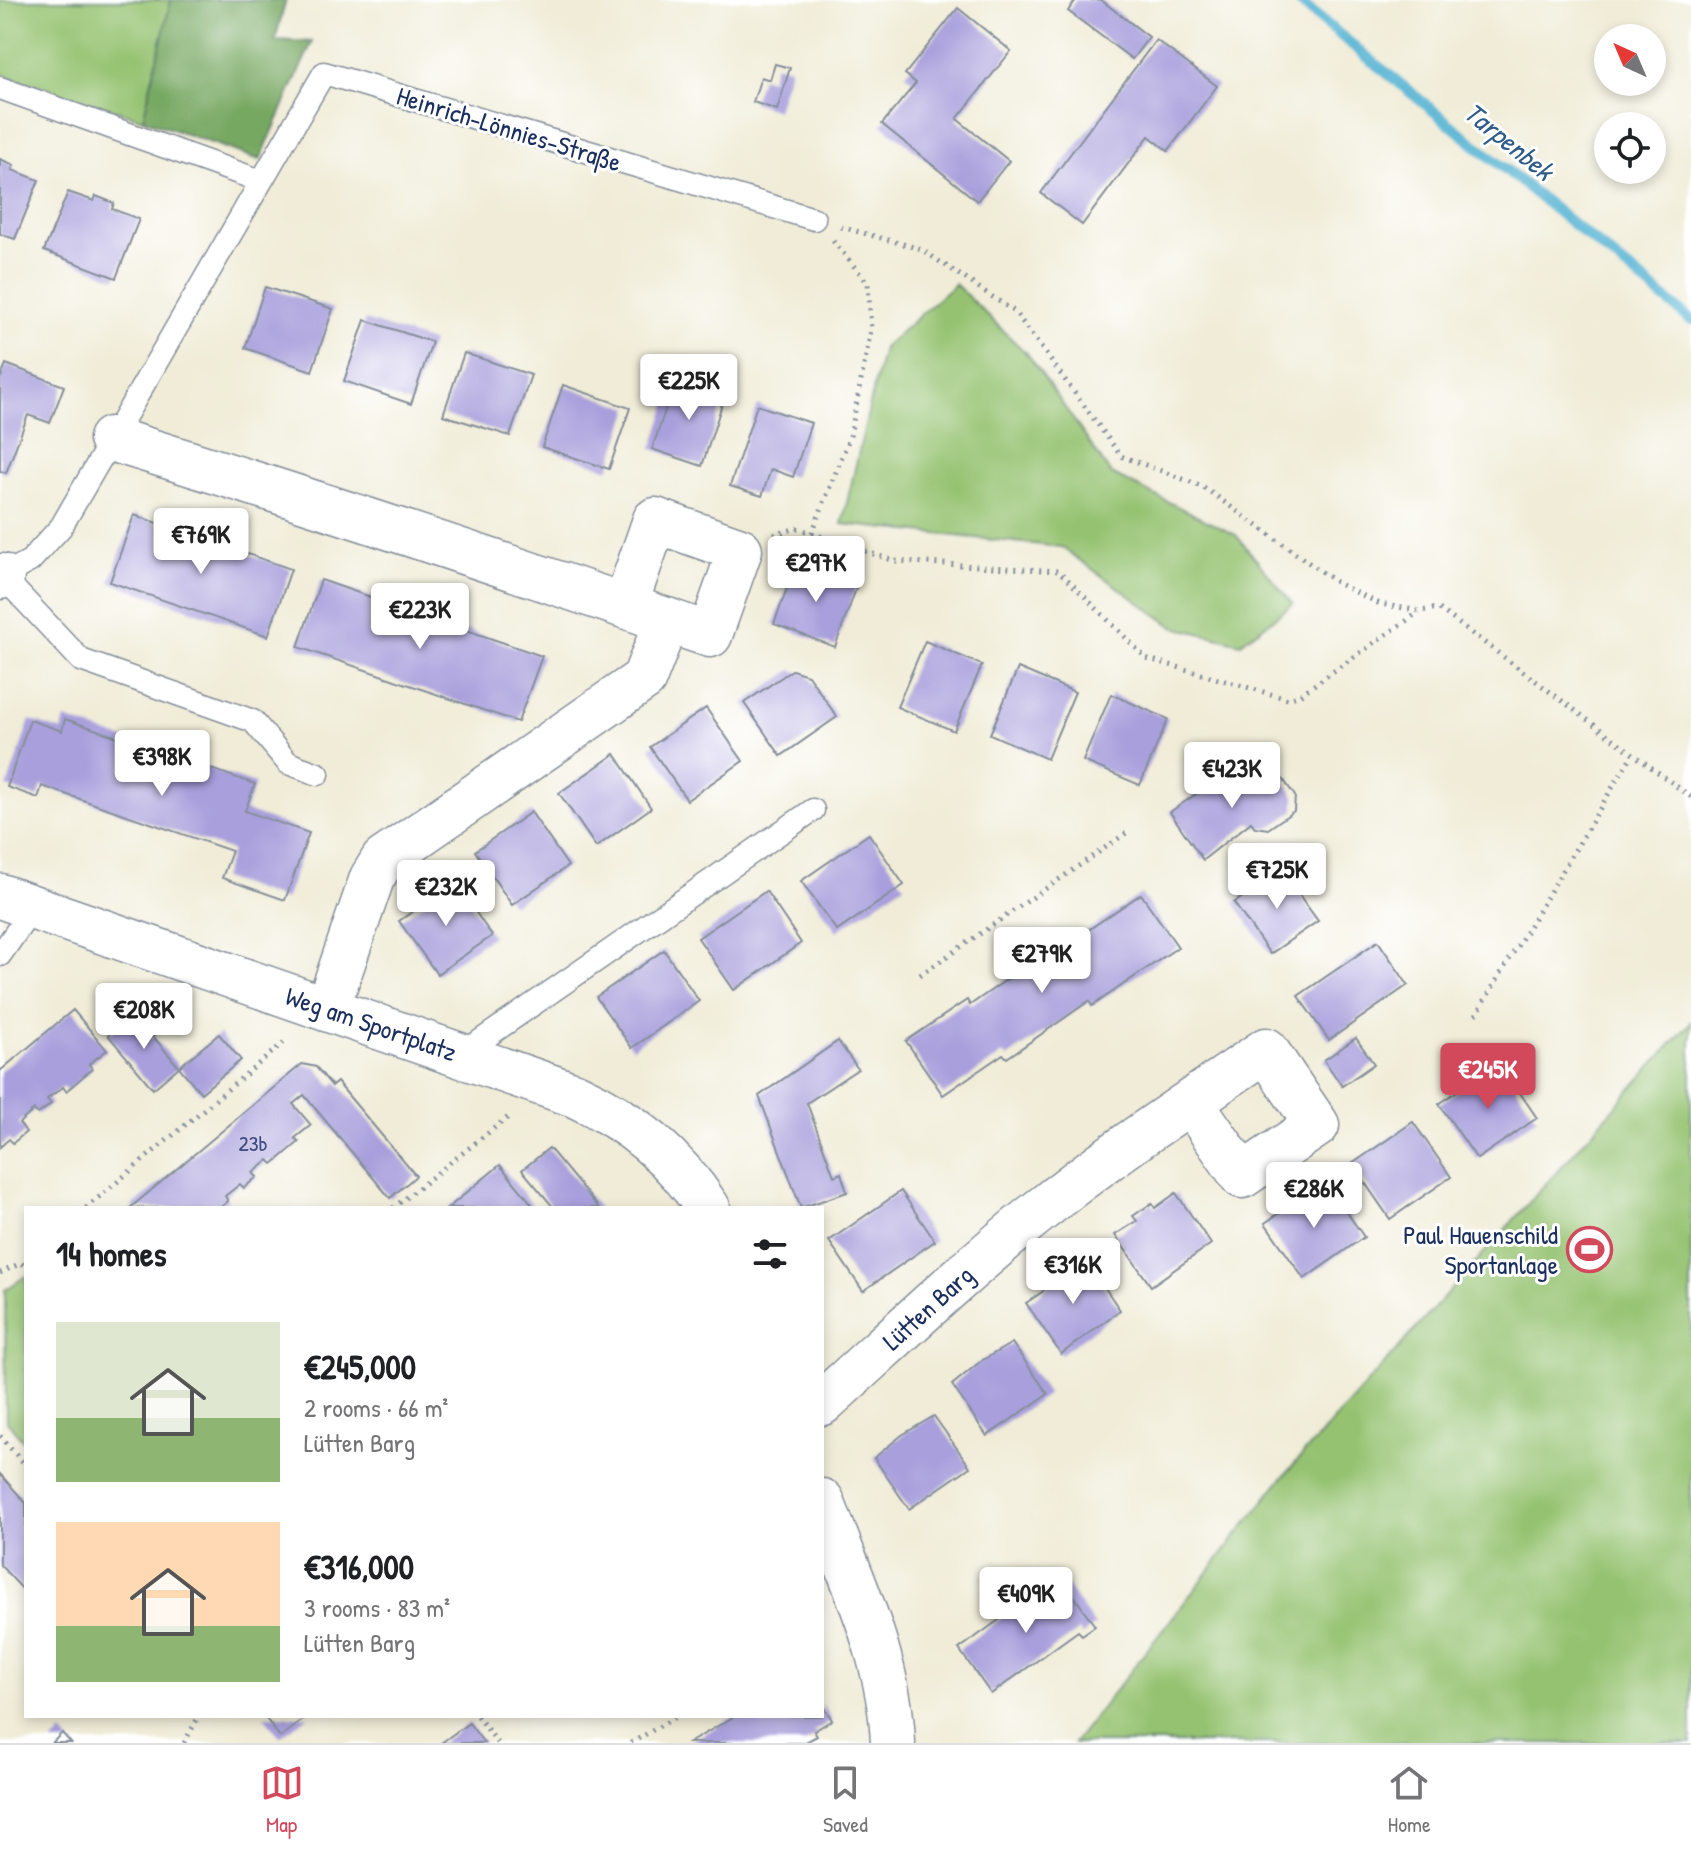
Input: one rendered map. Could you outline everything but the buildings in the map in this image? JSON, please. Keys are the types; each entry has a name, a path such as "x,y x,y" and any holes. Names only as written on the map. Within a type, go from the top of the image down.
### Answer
{"street":[{"path":"111,439 384,522 625,606 710,635 740,550 655,520 625,606"},
{"path":"326,1008 379,866 644,679 667,620"},
{"name":"Weg am Sportplatz","path":"16,902 590,1102 633,1127 682,1172 707,1206"},
{"name":"Lütten Barg","path":"824,1401 1036,1214 1191,1102"},
{"path":"824,1507 884,1675 893,1743"}],"lane":[{"name":"Heinrich-Lönnies-Straße","path":"318,774 288,763 253,721 81,660 1,576 30,561 56,534 324,73 814,219"},
{"path":"0,88 261,181"},
{"path":"460,1055 813,810"},
{"path":"0,955 16,902"}],"path":[{"path":"814,219 868,283 871,330 850,436 812,533 894,561 1059,571 1146,658 1284,699 1298,696 1420,611"},
{"path":"814,219 921,249 1015,312 1121,456 1202,486 1337,583 1380,604 1420,611 1438,608 1691,797"},
{"path":"1476,1015 1632,755"},
{"path":"920,975 1128,832"},
{"path":"88,1206 326,1008"},
{"path":"396,1206 549,1086"},
{"path":"0,1273 24,1263"},
{"path":"0,1436 24,1464"},
{"path":"184,1743 198,1718"},
{"path":"479,1718 498,1743"},
{"path":"631,1743 674,1718"}],"green space":[{"path":"0,0 171,0 143,119 0,74"},
{"path":"171,0 286,0 275,40 312,42 260,160 143,119"},
{"path":"955,284 1029,356 1111,474 1236,535 1293,604 1241,643 1174,627 1061,547 842,524 883,348"},
{"name":"Paul Hauenschild Sportanlage","path":"1691,1022 1691,1743 1074,1743 1282,1478"},
{"path":"24,1277 24,1442 6,1420 5,1290"}],"waterway":[{"name":"Tarpenbek","path":"1297,0 1691,320"}],"place":[{"name":"Paul Hauenschild Sportanlage","path":"1589,1250"}]}
